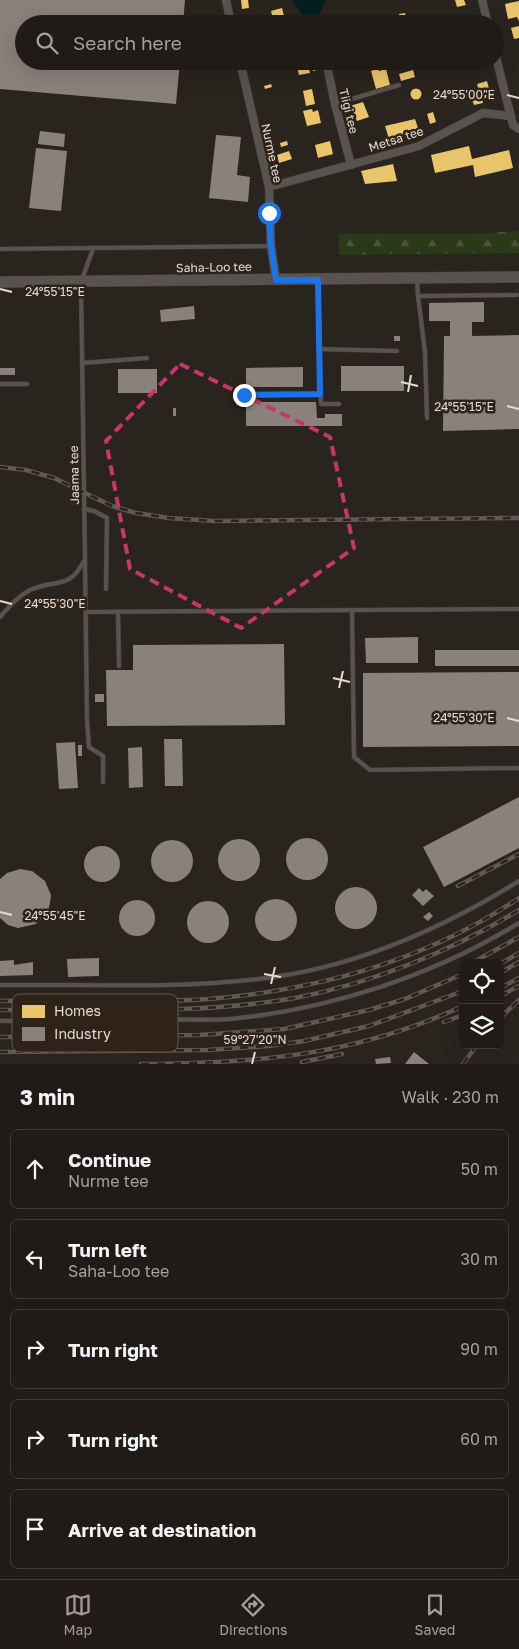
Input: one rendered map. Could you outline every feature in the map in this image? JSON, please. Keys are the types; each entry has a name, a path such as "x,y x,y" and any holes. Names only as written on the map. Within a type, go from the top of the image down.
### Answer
{"main road":[{"name":"Saha-Loo tee","path":"0,282 519,277"}],"street":[{"path":"226,0 229,15"},
{"path":"482,0 486,15"},
{"name":"Nurme tee","path":"242,70 269,187 271,246 276,280"},
{"name":"Tiigi tee","path":"328,70 334,104 351,165"},
{"path":"499,70 513,125 519,129"},
{"name":"Metsa tee","path":"269,187 419,146 483,112 511,116"}],"lane":[{"path":"334,104 400,85"},
{"path":"0,249 271,246"},
{"path":"81,282 93,249"},
{"path":"417,278 425,352 427,418"},
{"path":"318,280 321,404 339,404"},
{"name":"Jaama tee","path":"81,282 87,719 90,747 103,756 103,782"},
{"path":"418,296 517,295"},
{"path":"320,349 397,351"},
{"path":"82,363 147,358"},
{"path":"0,384 27,384"},
{"path":"244,395 320,394"},
{"path":"84,509 94,511 107,518 106,590"},
{"path":"0,617 17,599 30,590 66,582 77,574 85,559"},
{"path":"86,612 519,609"},
{"path":"352,610 354,757 370,770 519,768"},
{"path":"118,612 119,666"},
{"path":"0,985 184,984 259,979 291,974 389,946 462,914 519,881"},
{"path":"178,1019 230,1019 304,1006 360,993 419,973 466,952 519,923"}],"highlighted area":[{"path":"180,364 330,437 354,548 241,628 130,569 106,441"}],"green space":[{"path":"519,231 519,253 339,255 338,234 473,234"}],"water":[{"path":"292,0 326,0 319,15 302,14"}],"building: Homes":[{"path":"241,0 248,0 249,8 242,9"},
{"path":"455,0 464,0 466,5 457,7"},
{"path":"519,1 519,21 517,17 508,19 505,4"},
{"path":"282,8 284,15 272,15 271,11"},
{"path":"519,26 519,38 514,39 511,28"},
{"path":"298,70 309,70 310,73 299,75"},
{"path":"386,70 390,85 376,89 371,71"},
{"path":"413,70 415,77 401,81 399,74"},
{"path":"487,81 491,96 482,99 483,103 474,105 471,97 480,95 477,84"},
{"path":"271,84 272,87 265,89 264,86"},
{"path":"416,88 422,94 416,100 410,94"},
{"path":"312,89 315,104 306,106 303,91"},
{"path":"363,102 369,117 357,121 350,106"},
{"path":"312,109 313,112 318,110 321,123 307,126 303,111"},
{"path":"433,112 436,122 430,124 427,114"},
{"path":"415,119 419,131 389,139 385,126"},
{"path":"287,141 288,145 281,147 280,143"},
{"path":"330,141 333,154 318,158 315,145"},
{"path":"469,146 472,159 509,150 513,168 475,177 473,165 435,173 431,155"},
{"path":"289,151 292,159 279,163 277,155"},
{"path":"393,164 397,181 365,184 361,171"}],"building: Industry":[{"path":"0,0 185,0 184,15 15,15 15,70 179,70 176,104 0,89"},
{"path":"40,131 65,134 64,147 38,144"},
{"path":"216,135 241,137 237,175 250,177 248,202 209,198"},
{"path":"36,148 67,151 61,211 29,208"},
{"path":"484,302 484,322 472,322 472,336 519,335 519,429 443,431 444,336 450,336 450,321 429,321 429,303"},
{"path":"194,306 195,319 161,322 160,310"},
{"path":"394,336 400,336 400,341 394,341"},
{"path":"341,366 404,366 404,391 341,391"},
{"path":"303,367 303,387 246,387 246,368"},
{"path":"0,368 15,368 15,375 0,375"},
{"path":"118,369 157,369 157,393 118,393"},
{"path":"246,402 316,402 317,418 325,418 325,414 342,414 342,426 246,426"},
{"path":"173,408 176,408 176,416 173,416"},
{"path":"418,637 418,663 366,663 365,638"},
{"path":"284,644 285,725 107,726 106,670 133,670 133,645"},
{"path":"435,650 519,650 519,666 435,666"},
{"path":"519,672 519,746 363,747 363,673"},
{"path":"95,694 104,694 104,702 95,702"},
{"path":"164,739 182,739 183,786 165,786"},
{"path":"75,742 78,788 59,789 56,743"},
{"path":"78,745 82,745 82,756 78,756"},
{"path":"142,747 143,787 129,788 128,748"},
{"path":"519,797 519,848 444,887 423,847"},
{"path":"307,838 322,844 328,859 322,874 307,880 292,874 286,859 292,844"},
{"path":"239,839 254,845 260,860 254,875 239,881 224,875 218,860 224,845"},
{"path":"172,840 187,846 193,861 187,876 172,882 157,876 151,861 157,846"},
{"path":"102,846 109,847 115,851 119,857 119,871 115,877 109,881 102,882 95,881 89,877 85,871 84,864 85,857 89,851 95,847"},
{"path":"20,869 32,871 45,881 51,895 48,911 36,924 18,928 8,925 0,918 0,879 7,873"},
{"path":"356,887 371,893 377,908 371,923 356,929 341,923 335,908 341,893"},
{"path":"419,888 423,892 426,889 434,896 423,906 412,895"},
{"path":"276,899 291,905 297,920 291,935 276,941 261,935 255,920 261,905"},
{"path":"137,900 144,901 150,905 154,911 154,925 150,931 144,935 137,936 130,935 124,931 120,925 119,918 120,911 124,905 130,901"},
{"path":"208,901 223,907 229,922 223,937 208,943 193,937 187,922 193,907"},
{"path":"429,912 433,916 428,921 423,917"},
{"path":"99,958 99,976 68,977 67,959"},
{"path":"14,960 14,965 33,962 33,975 0,976 0,961"},
{"path":"414,1052 429,1064 405,1064"},
{"path":"390,1057 391,1063 376,1064 375,1059"}],"railway":[{"path":"0,467 26,470 54,478 112,506 136,513 169,518 214,521 519,518"},
{"path":"458,886 519,854"},
{"path":"178,1000 200,1000 250,995 331,979 370,968 409,955 447,939 484,920 519,898"},
{"path":"178,1009 222,1007 295,998 353,984 439,952 467,939 519,910"},
{"path":"479,959 519,937"},
{"path":"504,962 519,953"},
{"path":"504,971 519,962"},
{"path":"178,1035 284,1029 369,1010 405,999 459,976"},
{"path":"504,986 519,978"},
{"path":"504,994 519,986"},
{"path":"178,1050 268,1046 304,1041 369,1026 459,992"},
{"path":"504,1014 519,1000"},
{"path":"0,1001 12,1001"},
{"path":"141,1064 225,1062 305,1053 383,1036 423,1023 459,1008"},
{"path":"0,1010 12,1010"},
{"path":"444,1022 459,1016"},
{"path":"0,1037 12,1037"},
{"path":"463,1064 474,1049"},
{"path":"0,1052 12,1052"},
{"path":"302,1062 342,1054"}],"route":[{"path":"244,395 320,394 318,280 276,280 269,213"}]}
